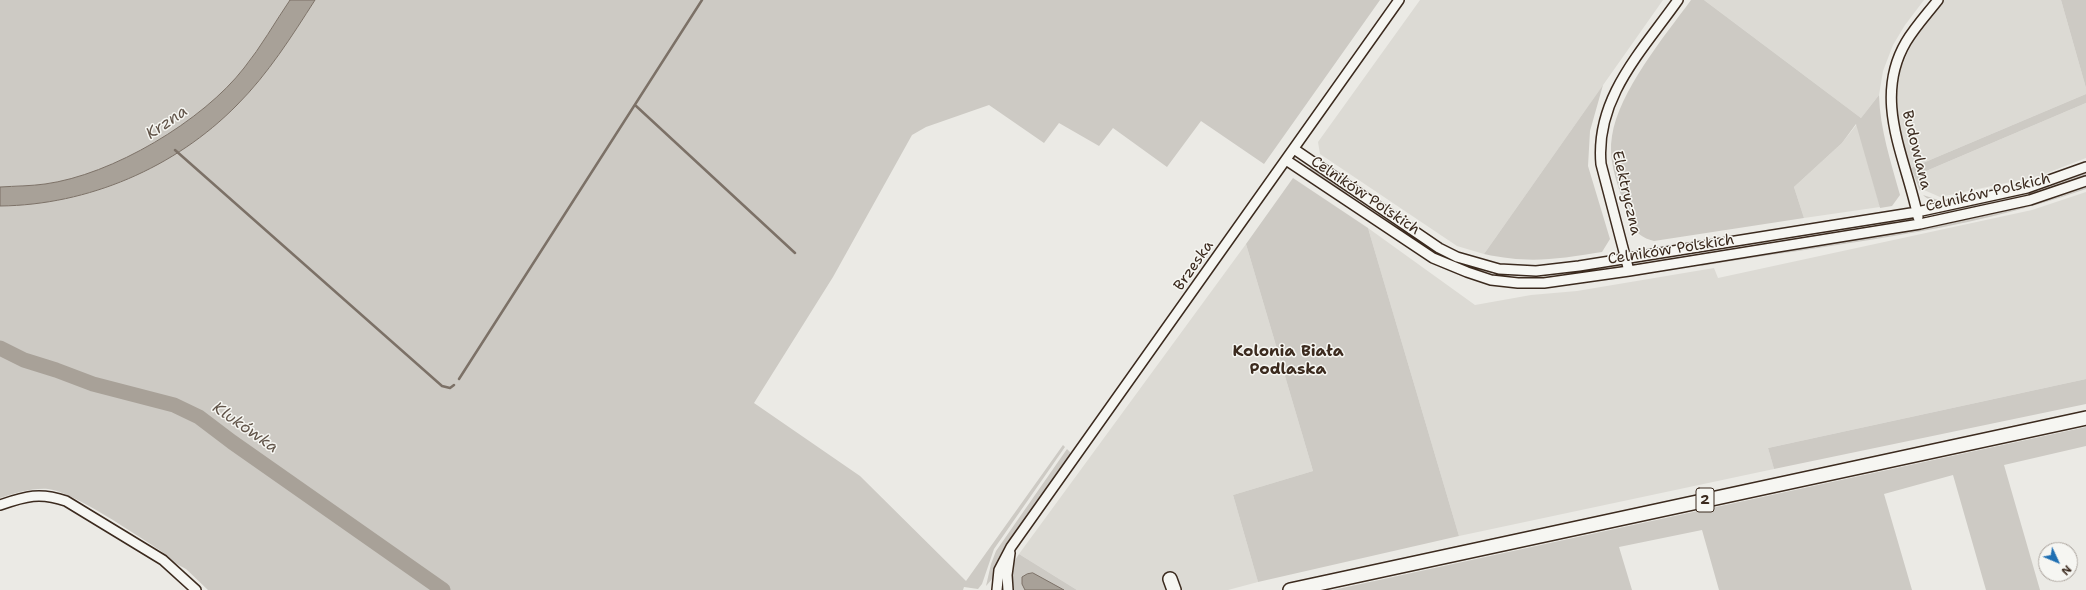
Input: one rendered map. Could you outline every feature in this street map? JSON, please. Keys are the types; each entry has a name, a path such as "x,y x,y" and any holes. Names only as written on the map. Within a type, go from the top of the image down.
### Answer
{"highway":[{"name":"2","path":"1290,590 2086,418"}],"street":[{"name":"Brzeska","path":"997,590 999,570 1010,547 1400,0"},
{"name":"Elektryczna","path":"1629,271 1627,258 1601,164 1600,150 1602,126 1608,106 1621,81 1678,0"},
{"name":"Budowlana","path":"1920,224 1896,137 1890,99 1894,72 1906,42 1938,0"},
{"name":"Celników Polskich","path":"1294,149 1406,227 1439,248 1457,257 1500,269 1517,271 1572,266 1627,258 1917,212 2027,188 2086,167"},
{"name":"Celników Polskich","path":"1286,160 1433,258 1453,267 1491,280 1518,283 1544,283 1629,271 1920,224 2030,200 2086,180"},
{"path":"1453,267 1457,257"},
{"path":"0,505 36,495 51,496 66,501 163,560 196,590"},
{"name":"Brzeska","path":"1008,590 1007,575 1010,547"}],"shaded area":[{"path":"0,0 290,0 244,68 226,88 181,126 127,157 99,170 71,179 45,184 0,187"},
{"path":"290,0 315,0 259,81 237,105 213,127 186,147 158,164 128,179 97,190 65,199 33,204 0,206 0,187 45,184 71,179 99,170 127,157 181,126 226,88 244,68"},
{"path":"315,0 1380,0 1264,164 1201,121 1167,167 1113,128 1099,146 1059,123 1044,143 989,105 926,127 912,135 833,277 754,403 860,476 966,581 1063,445 1065,447 994,549 982,584 978,589 964,587 963,590 208,590 186,569 173,562 161,551 105,515 73,498 48,489 36,489 0,498 0,206 33,204 97,190 158,164 186,147 213,127 237,105 259,81"},
{"path":"1420,0 1663,0 1484,254 1457,246 1320,154 1318,142"},
{"path":"1691,0 1704,0 1861,118 1879,95 1881,121 1900,195 1892,206 1880,208 1856,124 1842,143 1794,187 1804,218 1654,241 1640,235 1636,231 1632,226 1620,193 1612,161 1611,144 1616,119 1633,83 1644,65"},
{"path":"1704,0 1924,0 1905,25 1893,45 1883,71 1879,95 1861,118"},
{"path":"1944,0 2061,0 2086,88 2086,94 1911,168 1897,124 1896,90 1899,72 1914,38"},
{"path":"2061,0 2086,0 2086,88"},
{"path":"1603,85 1590,131 1588,166 1610,239 1602,252 1571,257 1530,260 1484,254"},
{"path":"2086,94 2086,103 1919,174 1924,190 1920,191 1911,168"},
{"path":"2086,103 2086,158 2039,176 1940,197 1924,190 1919,174"},
{"path":"1857,124 1880,207 1804,218 1794,187 1842,143"},
{"path":"1311,167 1348,192 1347,195 1309,170"},
{"path":"2086,172 2086,176 2017,199 1940,216 1939,212 2033,191"},
{"path":"1293,178 1368,228 1459,536 1258,582 1233,495 1313,471 1246,244"},
{"path":"2033,180 2033,182 1980,194 1975,192"},
{"path":"2086,185 2086,189 2039,204 1944,227 1701,266 1704,263 1911,230 1988,215 2037,202"},
{"path":"2086,192 2086,379 1768,448 1774,469 1459,536 1368,228 1475,305 1531,295 1577,291 1714,268 1718,278 2032,210"},
{"path":"1923,195 1938,200 1964,195 1955,201 1938,202"},
{"path":"1246,244 1313,471 1233,495 1258,582 1228,590 1077,590 1019,554"},
{"path":"2086,379 2086,404 1774,469 1768,448"},
{"path":"2086,427 2086,446 2004,465 2040,590 1986,590 1953,475 1884,494 1912,590 1719,590 1702,530 1619,547 1632,590 1333,590"},
{"path":"1067,449 1070,452 1070,456 1003,550 993,578 986,586 991,564 996,551"},
{"path":"1019,554 1077,590 1012,590 1010,568"},
{"path":"1033,573 1064,590 1025,590 1022,584 1022,577"}],"waterway":[{"path":"459,379 702,0"},
{"path":"635,105 795,253"},
{"path":"175,150 442,386 450,388 454,385"},
{"name":"Klukówka","path":"0,348 24,360 93,384 174,405 199,417 232,442 443,590"}],"district":[{"name":"Kolonia Biała Podlaska","path":"1288,361"}],"water label":[{"name":"Krzna","path":"167,123"}]}
